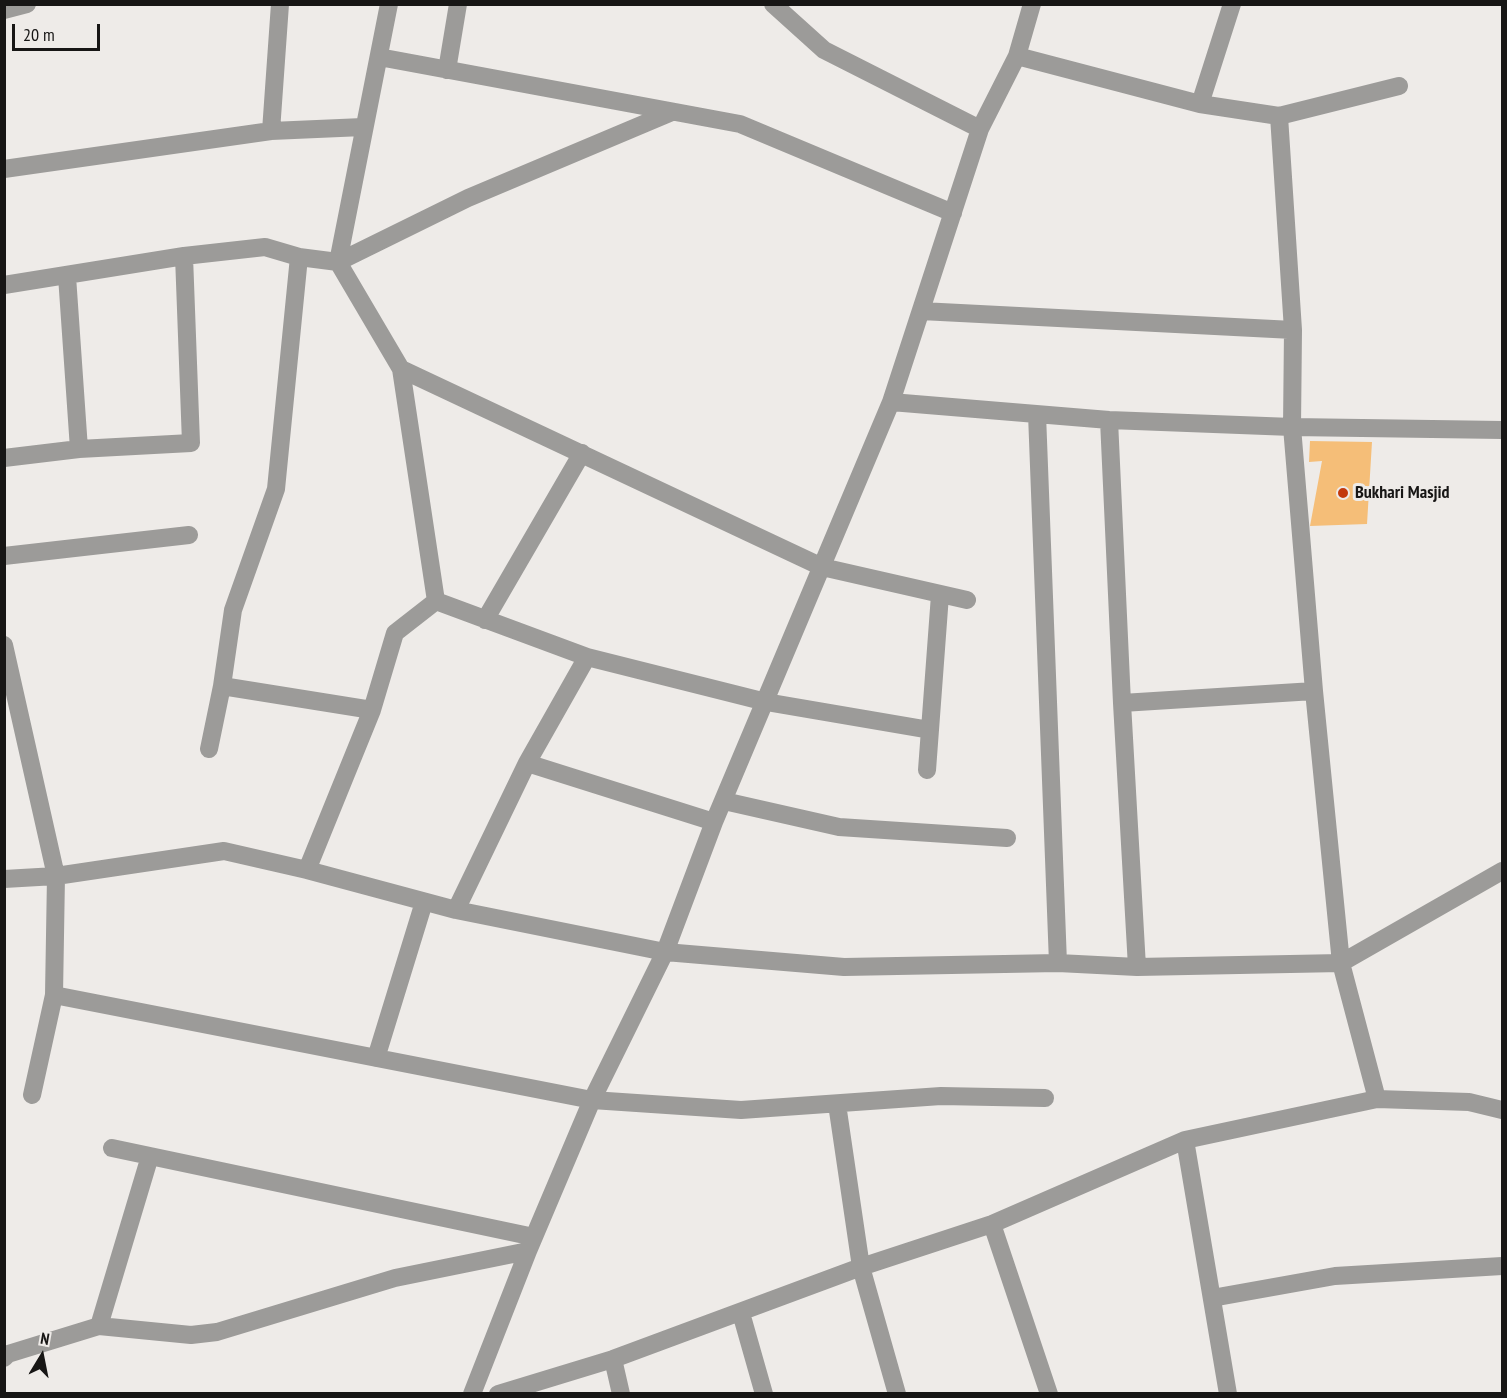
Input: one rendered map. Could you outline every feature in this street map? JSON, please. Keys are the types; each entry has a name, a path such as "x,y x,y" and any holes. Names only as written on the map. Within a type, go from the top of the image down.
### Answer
{"street":[{"path":"4,10 27,4"},
{"path":"271,131 280,4"},
{"path":"389,4 338,262 401,369 436,601"},
{"path":"447,70 458,4"},
{"path":"773,4 824,50 980,129"},
{"path":"472,1394 531,1244 592,1100 665,952 714,822 891,402 980,129 1017,56 1032,4"},
{"path":"1200,104 1232,4"},
{"path":"1017,56 1200,104 1279,116 1399,86"},
{"path":"379,57 740,124 953,213"},
{"path":"4,285 184,256 265,247 299,257 338,262 468,198 672,112"},
{"path":"1279,116 1293,330 1292,427 1314,691 1341,963 1377,1100"},
{"path":"4,169 271,131 363,127"},
{"path":"4,458 79,449 191,443 184,256"},
{"path":"208,749 222,686 233,610 276,489 299,257"},
{"path":"67,276 79,449"},
{"path":"921,311 1293,330"},
{"path":"401,369 822,567 967,600"},
{"path":"891,402 1109,420 1292,427 1503,430"},
{"path":"1037,414 1058,963"},
{"path":"1109,420 1137,967"},
{"path":"485,620 582,453"},
{"path":"4,556 189,535"},
{"path":"927,770 940,595"},
{"path":"436,601 587,657 766,702 930,730"},
{"path":"307,870 372,710 395,633 436,601"},
{"path":"4,645 56,876 54,995 32,1095"},
{"path":"456,910 527,763 587,657"},
{"path":"222,686 372,710"},
{"path":"1122,703 1314,691"},
{"path":"527,763 714,822"},
{"path":"724,801 839,828 1007,838"},
{"path":"4,879 56,876 224,851 307,870 456,910 665,952 844,967 1058,963 1137,967 1341,963 1503,871"},
{"path":"376,1058 424,902"},
{"path":"54,995 592,1100 741,1110 941,1096 1045,1098"},
{"path":"498,1394 613,1359 861,1267 992,1224 1185,1140 1377,1100 1469,1102 1503,1110"},
{"path":"837,1104 861,1267 897,1394"},
{"path":"1185,1140 1228,1394"},
{"path":"112,1148 531,1244"},
{"path":"99,1326 150,1156"},
{"path":"992,1224 1049,1394"},
{"path":"4,1358 8,1354 99,1326 191,1335 217,1332 395,1278 531,1244"},
{"path":"1212,1298 1335,1276 1503,1266"},
{"path":"741,1313 764,1394"},
{"path":"613,1359 621,1394"}],"building":[{"name":"Bukhari Masjid","path":"1310,441 1372,442 1367,524 1310,526 1322,461 1309,462"}],"place":[{"name":"Bukhari Masjid","path":"1343,493"}]}
